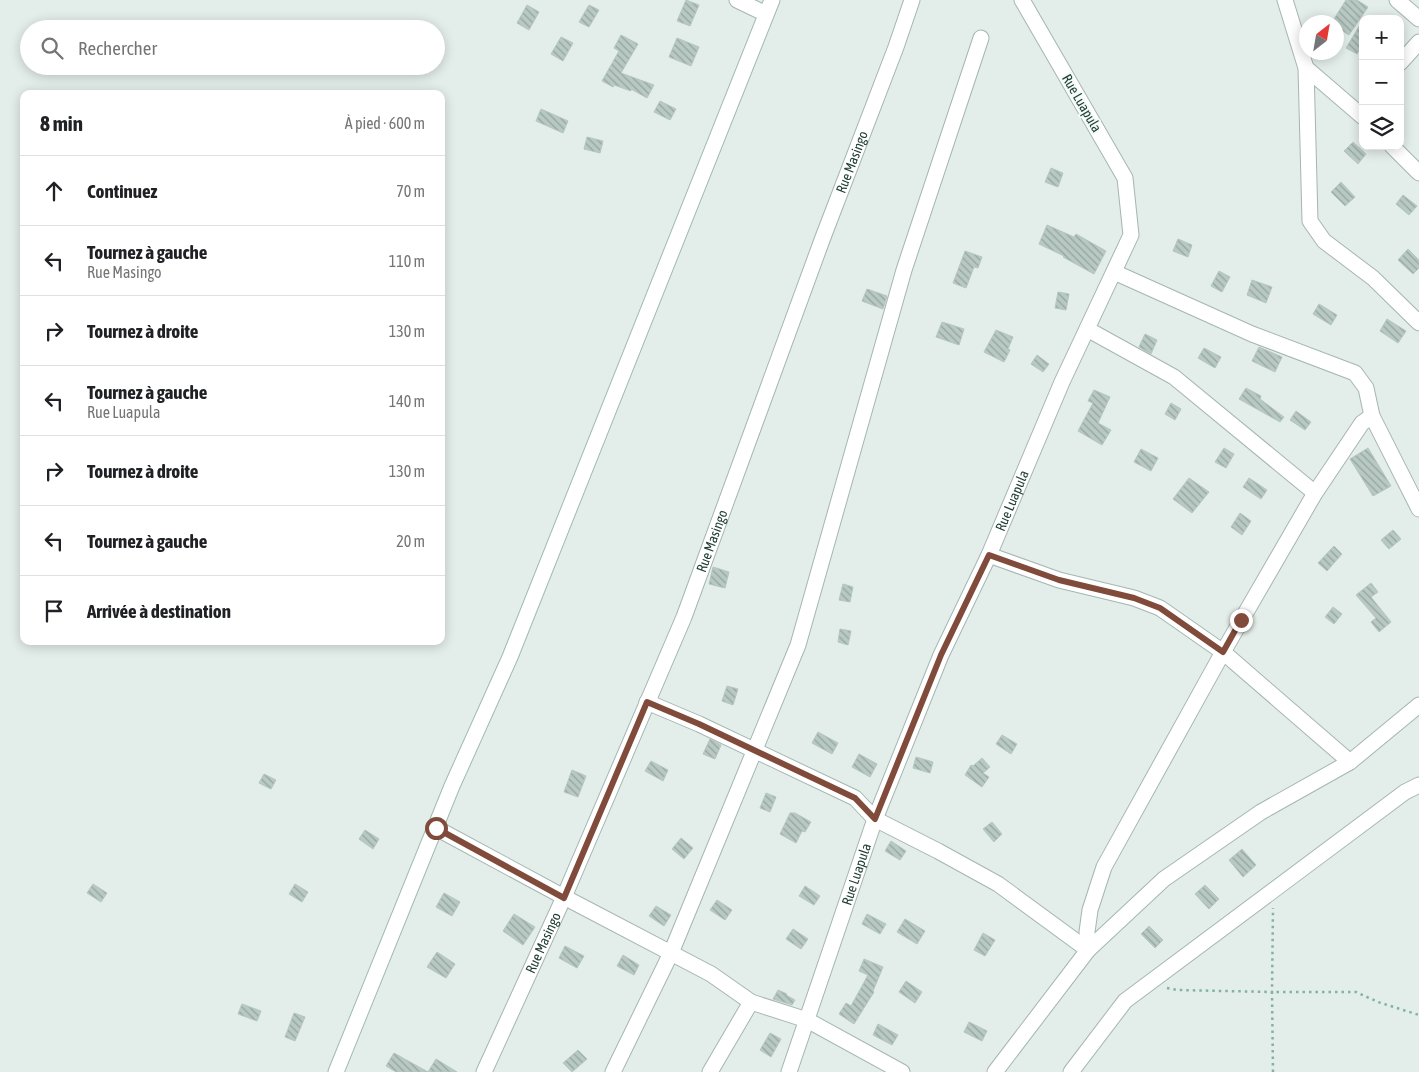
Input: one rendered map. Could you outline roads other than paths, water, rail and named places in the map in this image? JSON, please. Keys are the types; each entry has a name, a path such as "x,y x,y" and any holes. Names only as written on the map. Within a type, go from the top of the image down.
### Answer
{"street":[{"path":"336,1072 436,828 514,648 769,7 737,0"},
{"name":"Rue Masingo","path":"484,1072 564,898 684,617 912,0"},
{"name":"Rue Luapula","path":"789,1072 875,819 941,655 989,555 1062,382 1131,235 1125,178 1022,0"},
{"path":"1285,0 1306,68 1310,221 1324,241 1373,278 1419,323"},
{"path":"1398,0 1419,19"},
{"path":"613,1072 671,953 798,645 904,270 981,38"},
{"path":"1403,60 1419,42"},
{"path":"1306,68 1359,108"},
{"path":"1396,150 1419,173"},
{"path":"1114,272 1252,334 1354,373 1366,388 1372,416 1419,509"},
{"path":"1087,328 1174,377 1314,493"},
{"path":"1088,950 1087,932 1090,910 1104,867 1223,652 1314,493 1362,423 1372,416"},
{"path":"989,555 1059,580 1134,598 1160,608 1223,652 1350,762"},
{"path":"647,702 699,724 855,798 875,819 998,884 1088,950"},
{"path":"995,1072 1088,950 1164,880 1261,812 1350,762 1419,705"},
{"path":"1071,1072 1125,1001 1405,792 1419,784"},
{"path":"436,828 564,898 711,974 751,1002 807,1020 902,1072"},
{"path":"710,1072 751,1002"}]}
